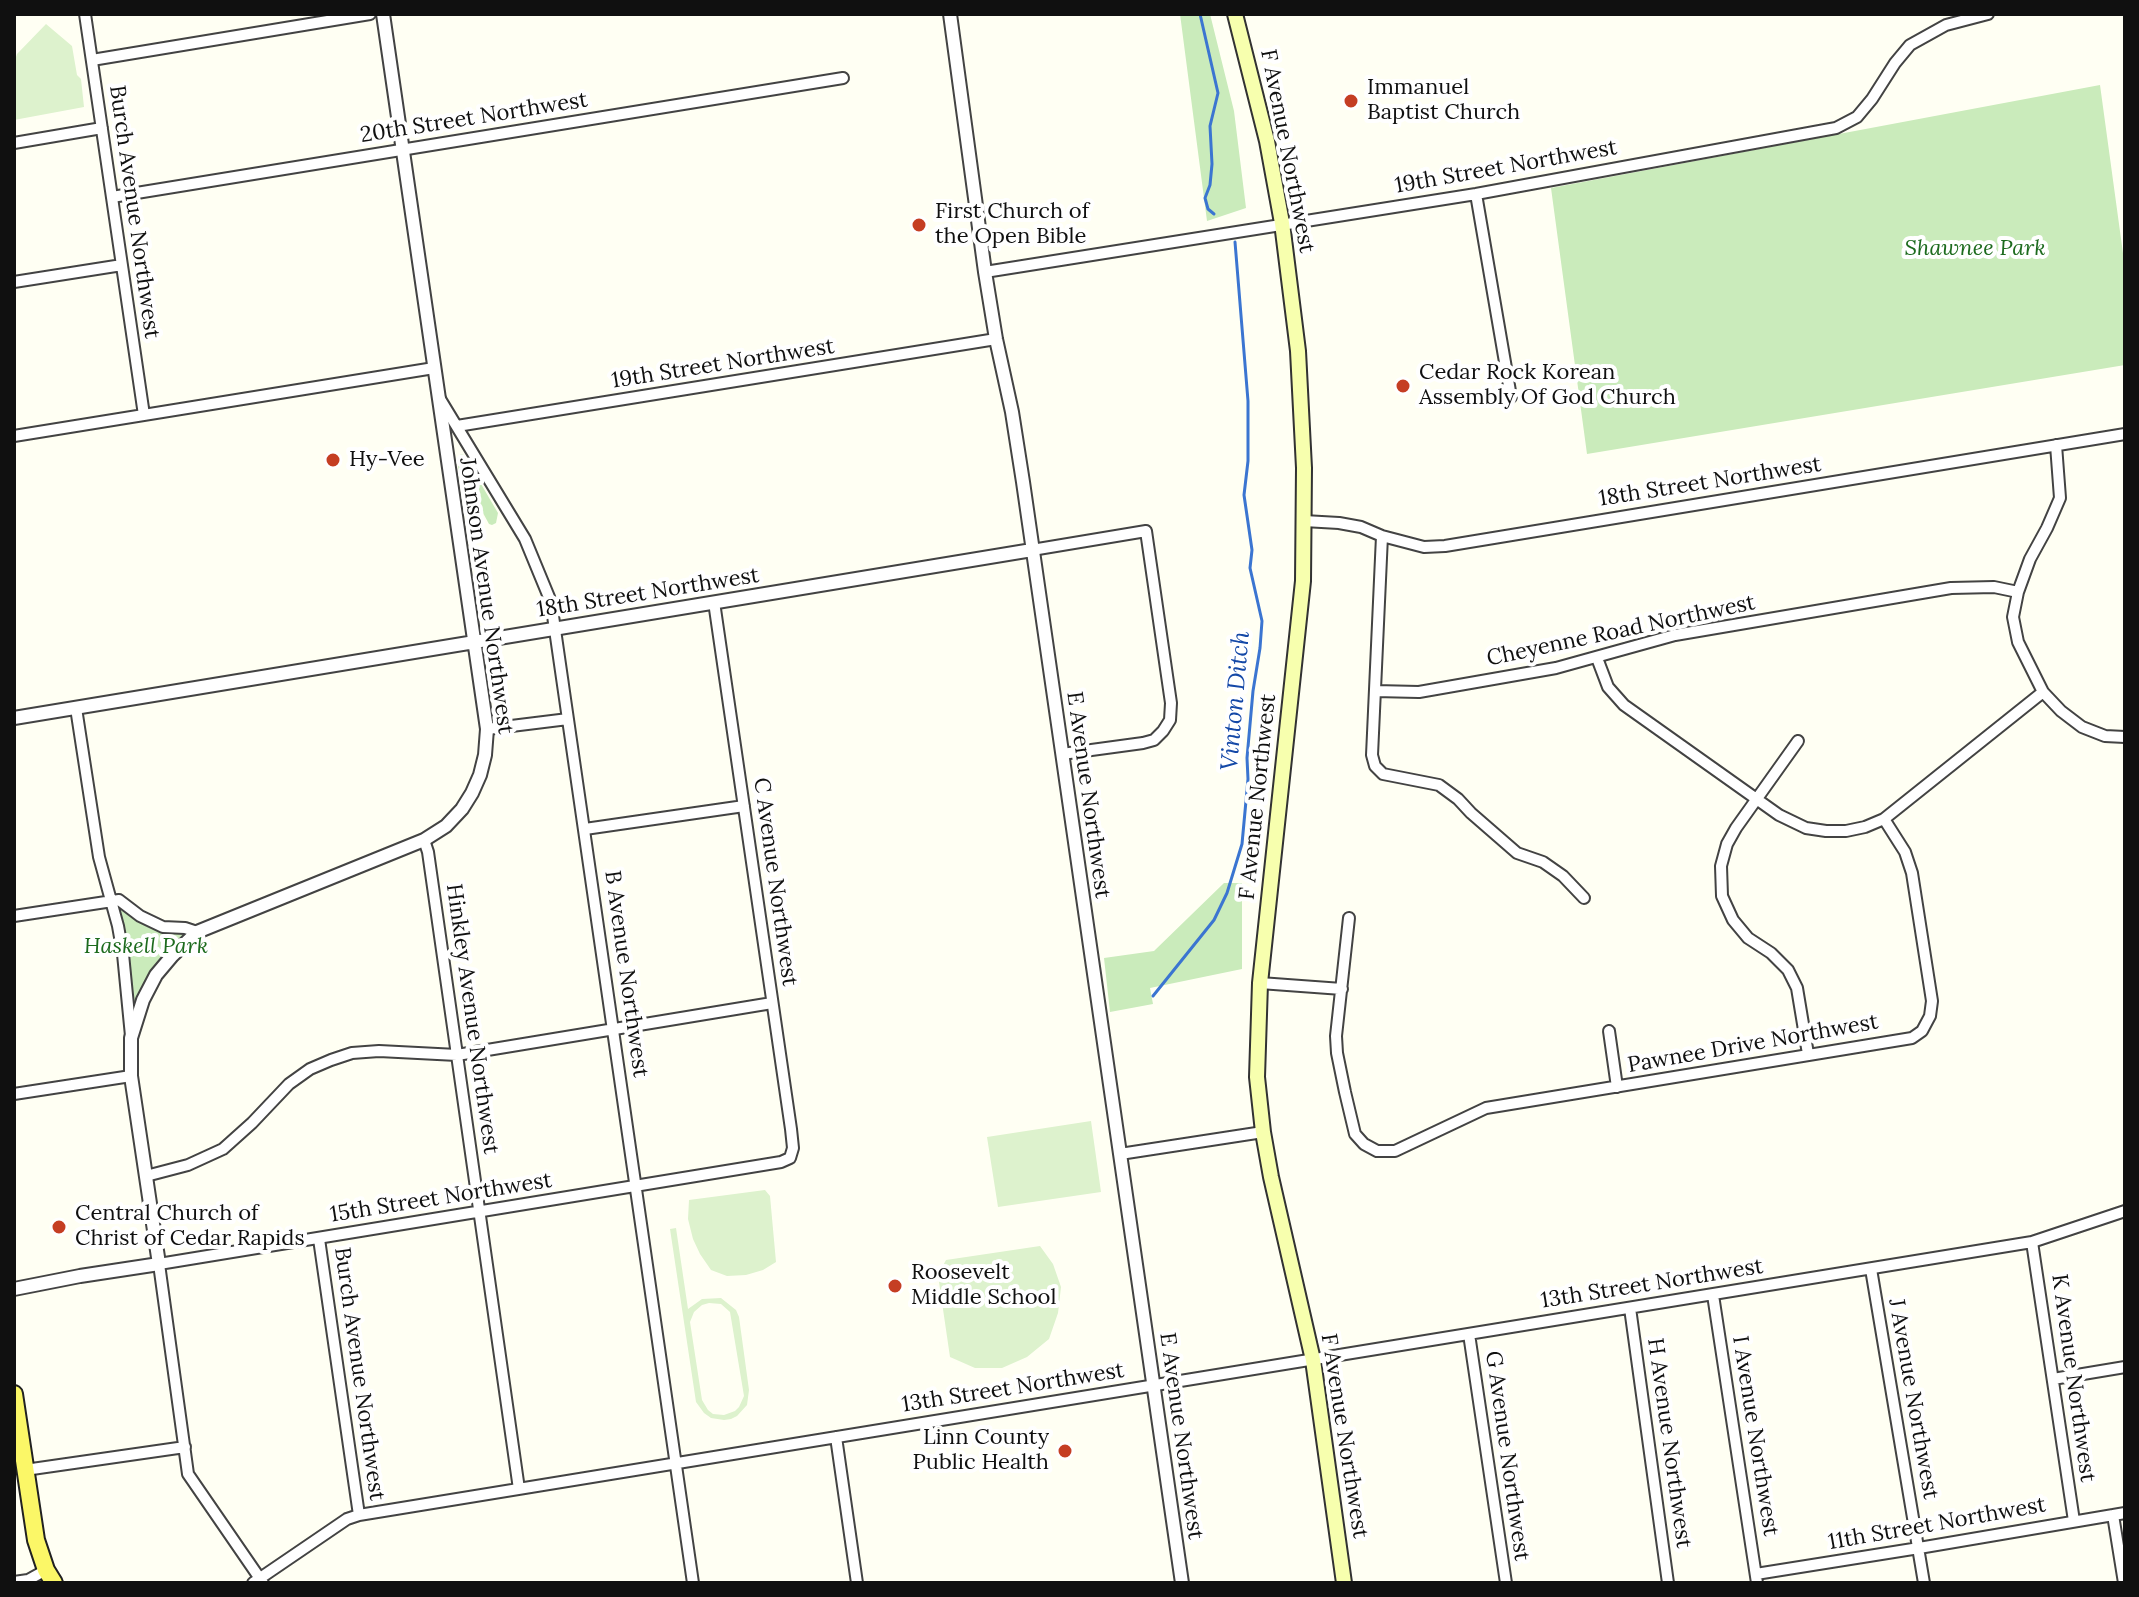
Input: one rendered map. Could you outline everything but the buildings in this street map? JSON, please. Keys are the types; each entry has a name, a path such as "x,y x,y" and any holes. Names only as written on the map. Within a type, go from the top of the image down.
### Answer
{"main road":[{"name":"F Avenue Northwest","path":"1235,14 1267,141 1282,223 1298,351 1303,423 1303,581 1260,983 1257,1077 1271,1177 1313,1360 1344,1583"},
{"path":"14,1394 36,1540 48,1579"}],"street":[{"name":"Burch Avenue Northwest","path":"85,14 144,415"},
{"path":"92,60 370,14"},
{"name":"Johnson Avenue Northwest","path":"159,1264 131,1076 131,1038 143,1000 156,975 197,932 424,840 446,826 472,793 483,765 487,729 383,14"},
{"name":"E Avenue Northwest","path":"950,14 985,272 1012,414 1182,1583"},
{"name":"19th Street Northwest","path":"985,272 1476,194 1836,128 1857,117 1910,45 1946,25 1988,14"},
{"name":"20th Street Northwest","path":"112,197 843,78"},
{"path":"14,143 102,128"},
{"path":"1476,194 1511,397"},
{"path":"14,282 122,265"},
{"name":"19th Street Northwest","path":"457,426 996,339"},
{"path":"14,436 434,368"},
{"name":"B Avenue Northwest","path":"439,397 525,539 551,602 693,1583"},
{"name":"18th Street Northwest","path":"1304,521 1361,527 1424,547 1445,546 2125,434"},
{"path":"2056,445 2060,498 2030,559 2018,592 2013,617 2018,642 2043,692 2061,711 2082,727 2105,736 2125,737"},
{"name":"18th Street Northwest","path":"14,718 1146,531 1171,703 1170,720 1154,740 1062,754"},
{"path":"1382,536 1372,755 1375,766 1383,774 1439,785 1517,853 1543,862 1563,876 1584,898"},
{"name":"Cheyenne Road Northwest","path":"1375,691 1419,692 1556,668 1675,635 1951,588 1994,587 2018,592"},
{"name":"C Avenue Northwest","path":"714,602 793,1148 790,1158 781,1162"},
{"path":"1597,658 1608,687 1624,705 1779,815 1806,828 1826,831 1846,831 1884,819 2043,692"},
{"path":"76,708 99,857 123,954 131,1038"},
{"path":"487,729 568,719"},
{"path":"1798,741 1727,844 1721,866 1722,896 1733,920 1748,938 1771,953 1788,970 1797,988 1808,1054"},
{"path":"585,829 744,806"},
{"name":"Pawnee Drive Northwest","path":"1342,989 1337,1044 1348,1105 1355,1134 1364,1144 1377,1151 1395,1151 1414,1144 1486,1108 1912,1038 1922,1031 1930,1016 1932,1001 1912,873 1905,852 1884,819"},
{"name":"Hinkley Avenue Northwest","path":"424,840 519,1489"},
{"path":"14,916 119,900 140,916 163,927 197,932"},
{"path":"1260,983 1342,989 1349,918"},
{"path":"146,1176 188,1165 223,1149 289,1084 310,1069 352,1053 379,1051 457,1055 772,1003"},
{"path":"1609,1031 1617,1087"},
{"path":"14,1094 131,1076"},
{"path":"1120,1154 1263,1132"},
{"name":"15th Street Northwest","path":"14,1289 781,1162"},
{"name":"13th Street Northwest","path":"259,1581 347,1519 359,1515 2032,1242 2125,1211"},
{"name":"Burch Avenue Northwest","path":"319,1239 359,1515"},
{"name":"K Avenue Northwest","path":"2032,1242 2074,1521"},
{"path":"159,1264 188,1474 259,1581"},
{"name":"J Avenue Northwest","path":"1871,1269 1924,1583"},
{"name":"I Avenue Northwest","path":"1713,1295 1756,1578"},
{"name":"H Avenue Northwest","path":"1630,1308 1668,1583"},
{"name":"G Avenue Northwest","path":"1469,1334 1506,1583"},
{"path":"2053,1379 2125,1367"},
{"path":"836,1437 857,1583"},
{"path":"25,1470 185,1447"},
{"name":"11th Street Northwest","path":"1756,1578 2125,1513"},
{"path":"2113,1515 2124,1583"},
{"path":"14,1582 48,1579"}],"green space":[{"path":"1180,14 1210,14 1234,111 1246,208 1207,221"},
{"path":"46,24 72,46 77,75 81,79 84,107 14,120 14,63 17,54"},
{"name":"Shawnee Park","path":"2100,85 2125,268 2125,365 1587,454 1551,188"},
{"path":"461,454 498,513 496,523 492,525 483,513 468,508 463,502 457,458"},
{"path":"1224,883 1242,883 1242,969 1150,988 1153,1004 1110,1012 1104,958 1154,951"},
{"name":"Haskell Park","path":"111,901 140,916 197,932 172,956 135,1021"},
{"path":"1091,1121 1101,1192 998,1207 987,1137"},
{"path":"765,1190 770,1196 776,1262 746,1275 727,1276 711,1270 693,1239 688,1219 689,1200"},
{"path":"676,1228 688,1309 702,1299 721,1298 736,1310 739,1317 749,1390 747,1405 731,1419 711,1418 696,1402 670,1229","holes":["721,1304 730,1312 744,1396 735,1411 724,1415 713,1414 702,1400 690,1322 694,1312 702,1305"]},
{"path":"1040,1246 1053,1264 1061,1287 1058,1313 1049,1339 1027,1357 1002,1368 975,1368 950,1357 938,1275 946,1260"}],"waterway":[{"name":"Vinton Ditch","path":"1200,14 1218,93 1210,126 1212,164 1205,198 1208,209 1214,214"},
{"name":"Vinton Ditch","path":"1153,996 1214,920 1227,893 1242,844 1253,691 1262,621 1250,568 1252,550 1244,495 1248,461 1248,401 1235,242"}],"place":[{"name":"Immanuel Baptist Church","path":"1351,101"},
{"name":"First Church of the Open Bible","path":"919,225"},
{"name":"Cedar Rock Korean Assembly Of God Church","path":"1403,386"},
{"name":"Hy-Vee","path":"333,460"},
{"name":"Central Church of Christ of Cedar Rapids","path":"59,1227"},
{"name":"Roosevelt Middle School","path":"895,1286"},
{"name":"Linn County Public Health","path":"1065,1451"}]}
